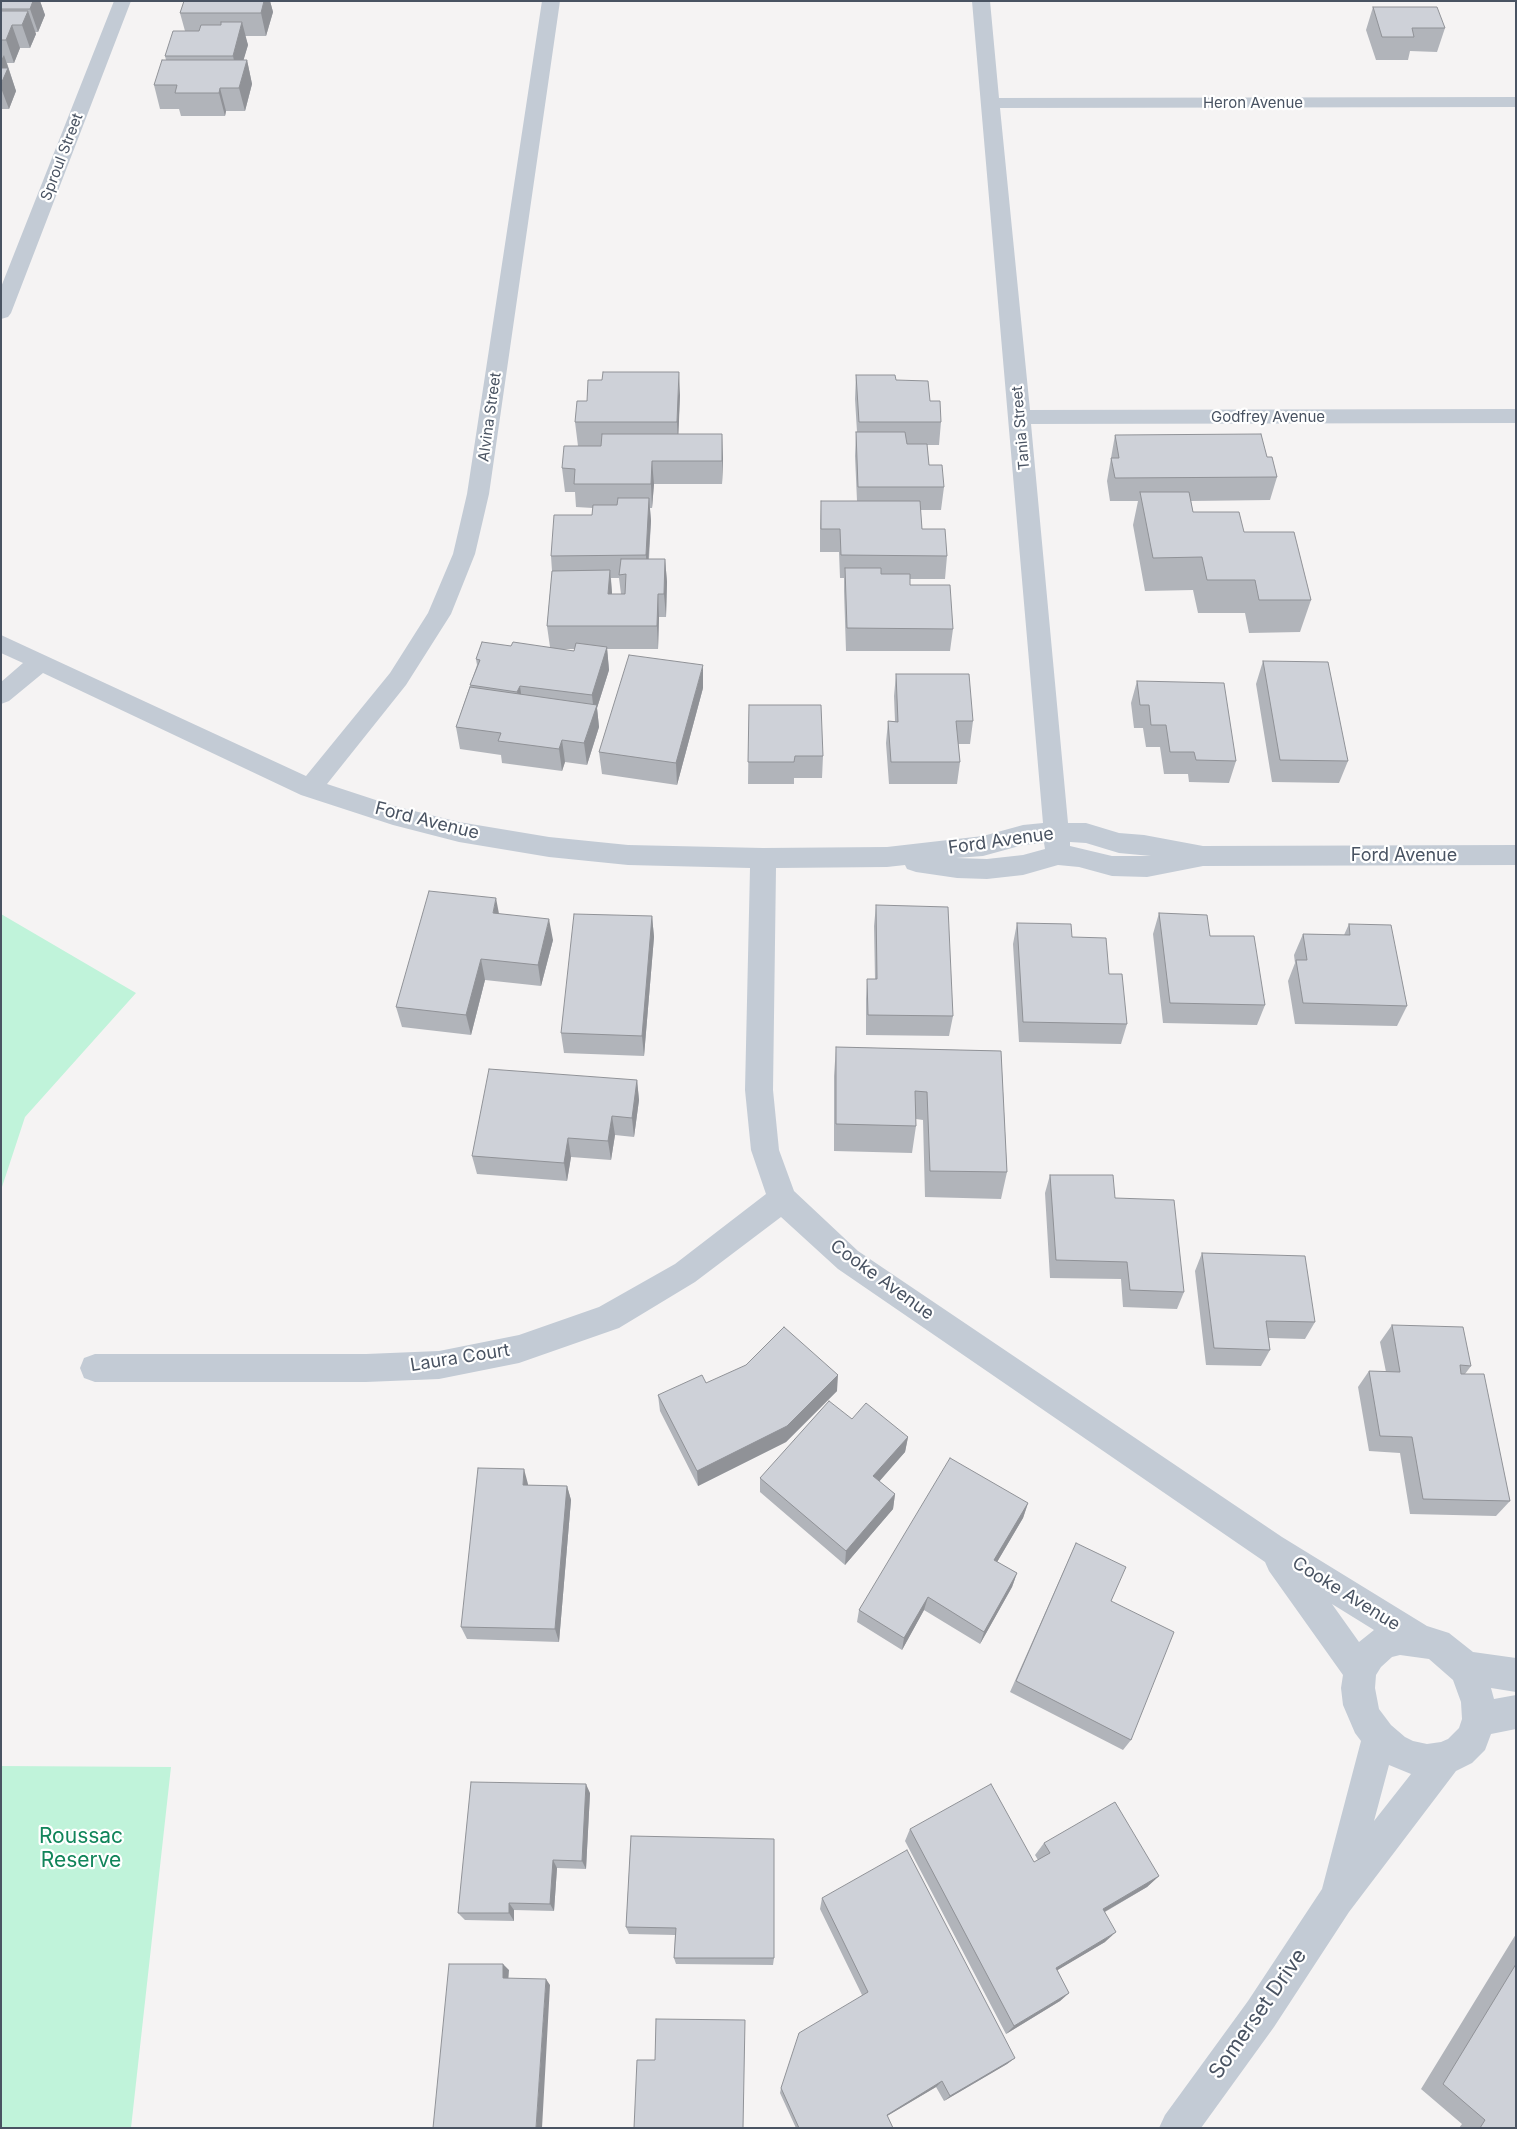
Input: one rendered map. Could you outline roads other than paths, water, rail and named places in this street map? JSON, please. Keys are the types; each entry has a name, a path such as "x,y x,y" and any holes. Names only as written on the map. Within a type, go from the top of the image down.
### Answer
{"street":[{"name":"Sproul Street","path":"1,313 123,1"},
{"name":"Alvina Street","path":"310,788 398,679 439,614 464,554 478,494 551,1"},
{"name":"Tania Street","path":"981,1 1057,843"},
{"name":"Heron Avenue","path":"991,103 1516,102"},
{"name":"Godfrey Avenue","path":"1020,417 1516,416"},
{"name":"Ford Avenue","path":"1,644 310,788 393,815 459,832 549,847 628,855 762,858 887,857 956,868 987,869 1023,865 1057,843 1079,858 1112,866 1147,867 1203,856 1516,855"},
{"path":"1,695 40,662"},
{"name":"Cooke Avenue","path":"762,858 760,1090 765,1150 782,1199 848,1260 1271,1548 1420,1640"},
{"name":"Laura Court","path":"95,1368 366,1368 439,1365 519,1349 608,1318 686,1273 782,1199"},
{"name":"Cooke Avenue","path":"1271,1548 1360,1671"},
{"path":"1400,1638 1420,1640 1437,1645 1464,1668 1473,1684 1478,1702 1479,1719 1473,1738 1460,1751 1444,1759 1427,1761 1410,1758 1393,1749 1367,1721 1360,1705 1358,1688 1360,1671 1369,1655 1383,1643 1400,1638"},
{"path":"1464,1668 1516,1675"},
{"path":"1479,1719 1516,1712"},
{"name":"Somerset Drive","path":"1336,1899 1379,1736"},
{"name":"Somerset Drive","path":"1178,2128 1261,2014 1336,1899 1444,1759"}],"park label":[{"name":"Roussac Reserve","path":"81,1849"}]}
